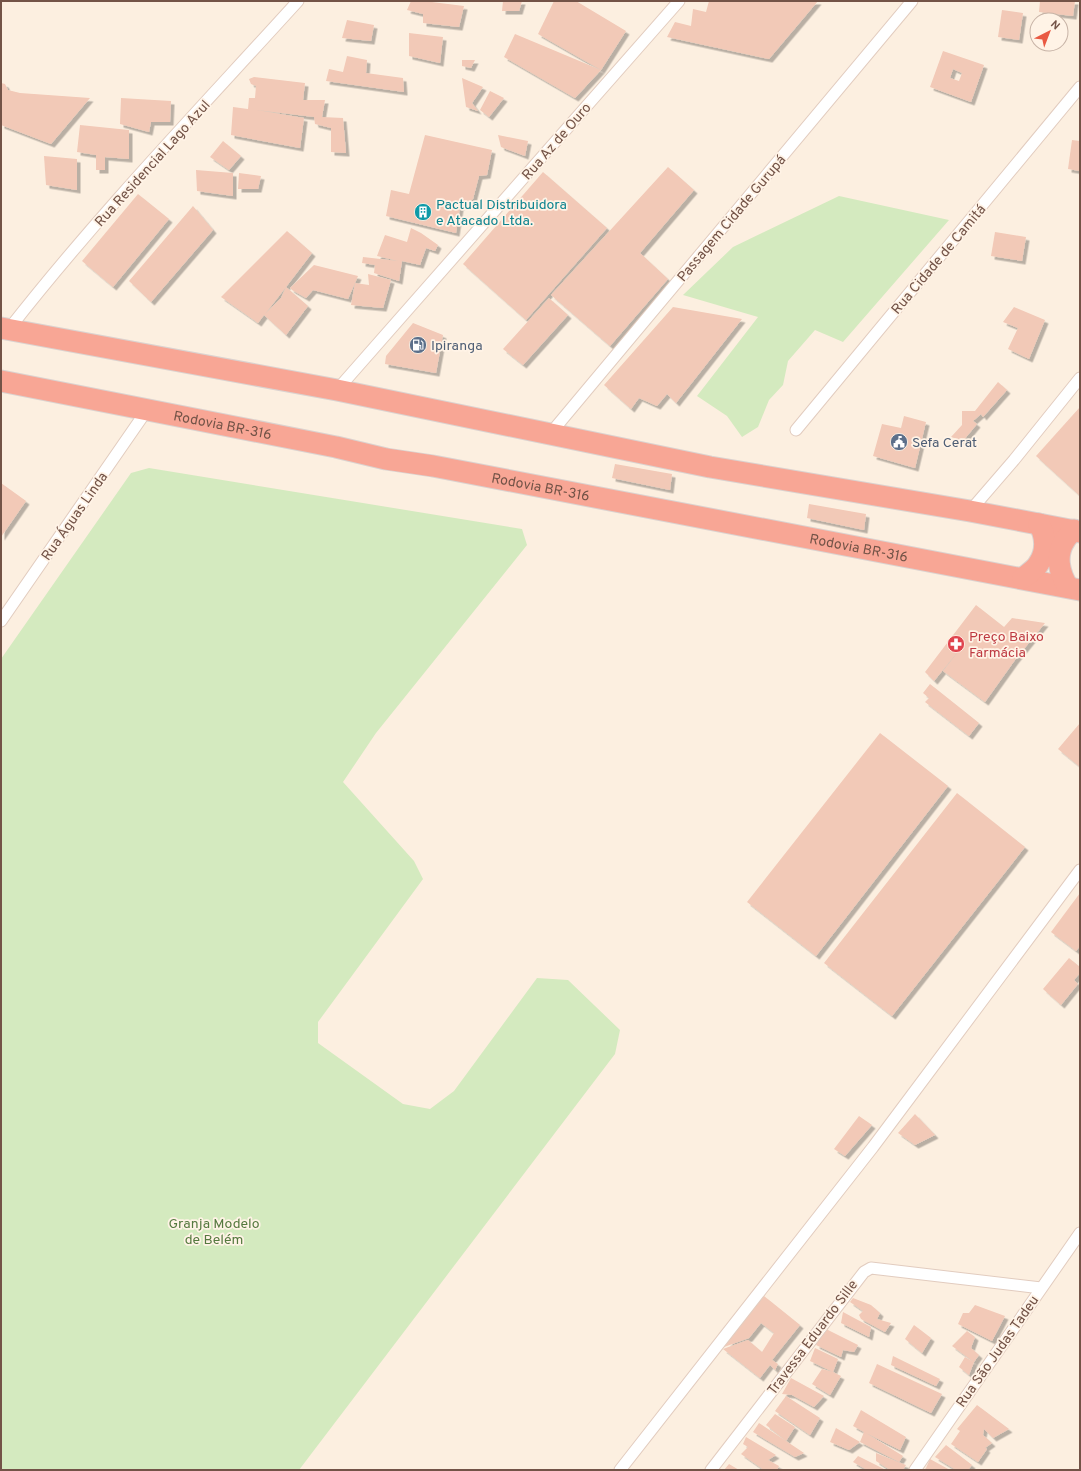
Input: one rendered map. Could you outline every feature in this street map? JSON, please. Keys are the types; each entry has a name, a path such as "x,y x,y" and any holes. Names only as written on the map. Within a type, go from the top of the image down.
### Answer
{"highway":[{"path":"5,329 337,390 710,468 1077,531"},
{"name":"Rodovia BR-316","path":"1,381 336,447 386,459 433,466 1074,588"},
{"path":"1023,578 1039,563 1044,550 1044,537 1039,524"},
{"path":"1074,588 1061,574 1059,560 1065,540 1077,531"}],"street":[{"name":"Rua Residencial Lago Azul","path":"5,329 33,299 120,198 298,1"},
{"name":"Rua Az de Ouro","path":"337,390 679,1"},
{"name":"Passagem Cidade Gurupá","path":"550,434 912,1"},
{"name":"Rua Cidade de Camitá","path":"796,430 1080,87"},
{"path":"970,512 1080,378"},
{"name":"Rua Águas Linda","path":"1,621 147,410"},
{"path":"620,1470 873,1147 1080,870"},
{"name":"Rua São Judas Tadeu","path":"915,1470 1080,1234"},
{"name":"Travessa Eduardo Sille","path":"711,1470 864,1272 871,1268 1041,1288"}],"green space":[{"path":"839,196 949,220 843,342 815,330 788,361 783,385 769,400 758,427 742,437 727,416 697,396 758,317 683,295 733,247"},
{"name":"Granja Modelo de Belém","path":"149,468 522,529 527,545 376,733 343,782 414,861 423,879 318,1022 318,1043 403,1104 430,1109 454,1091 537,978 568,980 620,1030 615,1054 299,1470 1,1470 1,659 131,473"}],"building":[{"path":"411,1 424,1 464,6 459,27 423,23 423,14 407,10"},
{"path":"503,1 522,1 519,11 502,11"},
{"path":"554,1 576,1 626,31 601,70 538,34"},
{"path":"709,1 818,1 769,59 667,37 675,22 691,26 693,9 706,12"},
{"path":"1040,1 1075,1 1073,16 1069,16 1069,12 1039,12"},
{"path":"1002,10 1023,13 1019,40 998,37"},
{"path":"347,20 374,25 371,41 342,38"},
{"path":"409,33 443,37 440,63 409,56"},
{"path":"515,34 601,70 575,98 504,57"},
{"path":"943,51 984,65 971,102 930,87","holes":["953,69 962,73 959,81 950,78"]},
{"path":"347,56 367,60 366,73 403,78 404,92 326,81 329,69 343,72"},
{"path":"462,60 475,60 471,68 462,66"},
{"path":"254,77 305,83 303,100 325,100 322,117 343,118 346,153 331,152 331,128 315,124 314,117 257,110 304,118 300,148 231,135 233,107 248,109 249,98 255,98 256,86 251,84 249,79"},
{"path":"462,78 483,87 472,103 478,111 466,107"},
{"path":"1,83 5,84 8,90 20,93 90,98 51,144 1,125"},
{"path":"490,91 504,98 489,117 480,110"},
{"path":"121,98 171,101 170,122 151,122 149,132 120,124"},
{"path":"80,125 129,130 129,159 105,157 105,170 96,170 96,155 77,152"},
{"path":"425,135 492,150 487,175 479,176 473,199 460,207 456,233 386,216 391,190 409,194"},
{"path":"498,135 528,141 525,156 501,147"},
{"path":"1072,140 1080,141 1080,171 1068,169"},
{"path":"223,141 241,156 229,170 210,157"},
{"path":"44,156 77,159 77,190 46,185"},
{"path":"668,167 694,190 640,253 668,279 610,346 551,295"},
{"path":"196,170 233,173 233,196 197,191"},
{"path":"543,172 607,228 526,320 463,264"},
{"path":"239,173 261,176 258,189 238,189"},
{"path":"138,194 169,219 113,287 82,261"},
{"path":"193,206 213,230 151,302 129,281"},
{"path":"411,228 438,245 435,251 426,248 420,265 402,261 399,281 374,273 375,265 362,263 363,257 398,261 377,256 385,235 407,242"},
{"path":"287,231 312,253 286,287 308,306 286,335 264,315 258,323 221,297","holes":["286,287 281,298 265,314"]},
{"path":"995,232 1026,237 1022,261 991,256"},
{"path":"314,265 358,276 348,299 313,290 306,298 290,288"},
{"path":"368,274 391,280 383,308 351,305 355,283 369,285"},
{"path":"549,298 568,315 523,365 503,349"},
{"path":"673,307 742,319 676,403 667,394 657,406 639,398 631,409 604,385"},
{"path":"1014,307 1045,320 1029,359 1008,349 1018,328 1003,322"},
{"name":"Ipiranga","path":"413,323 443,335 436,373 385,364 386,356"},
{"path":"998,382 1007,390 983,417 981,414 973,421 977,424 963,441 951,437 962,425 962,411 975,411"},
{"path":"1080,407 1080,496 1036,456"},
{"name":"Sefa Cerat","path":"904,416 926,422 915,468 873,456 882,424 901,428"},
{"path":"615,464 672,474 670,490 612,478"},
{"path":"1,483 26,501 1,537"},
{"path":"809,504 866,514 864,530 807,518"},
{"path":"976,605 1004,627 1012,618 1045,623 1015,660 985,702 943,671 969,638 934,681 925,672"},
{"path":"930,684 979,723 969,736 925,702 929,698 923,693"},
{"path":"1080,723 1080,767 1058,749"},
{"path":"880,733 948,786 816,956 747,902"},
{"path":"957,793 1025,847 892,1016 824,963"},
{"path":"1080,893 1080,946 1076,951 1051,932"},
{"path":"1069,958 1080,967 1080,973 1074,980 1078,984 1061,1005 1043,989"},
{"path":"915,1114 935,1135 915,1145 898,1133"},
{"path":"859,1116 872,1125 845,1156 834,1149"},
{"path":"764,1296 800,1325 772,1360 778,1364 775,1370 770,1365 760,1378 723,1349 748,1340 762,1352 774,1333 761,1323 749,1338 724,1347"},
{"path":"853,1298 871,1305 880,1313 877,1319 891,1323 885,1332 861,1319 859,1315 863,1311 850,1302"},
{"path":"975,1305 1005,1316 992,1341 958,1324 963,1313 969,1313"},
{"path":"843,1312 871,1327 869,1337 841,1323"},
{"path":"914,1325 931,1338 922,1353 905,1339"},
{"path":"824,1328 858,1345 854,1352 843,1350 841,1357 816,1345"},
{"path":"967,1331 975,1337 971,1348 979,1355 974,1362 952,1346"},
{"path":"815,1348 838,1359 833,1372 810,1361"},
{"path":"893,1356 940,1379 936,1386 891,1365"},
{"path":"965,1357 974,1362 969,1375 959,1367"},
{"path":"877,1364 942,1394 931,1413 869,1383"},
{"path":"822,1369 841,1376 830,1395 812,1384"},
{"path":"791,1378 824,1396 814,1407 792,1395 782,1394"},
{"path":"786,1396 820,1418 810,1435 775,1411"},
{"path":"977,1405 1009,1429 993,1438 984,1429 983,1435 992,1443 985,1448 987,1449 978,1462 951,1444 960,1431 957,1429"},
{"path":"861,1410 906,1437 900,1450 866,1433 903,1456 899,1462 860,1442 864,1432 853,1426"},
{"path":"775,1414 795,1427 786,1441 766,1425"},
{"path":"759,1423 804,1453 795,1457 753,1432"},
{"path":"836,1428 860,1442 849,1450 830,1442"},
{"path":"746,1437 776,1455 768,1460 779,1466 777,1470 764,1470 741,1454 748,1447 743,1444"},
{"path":"946,1445 972,1465 968,1470 956,1470 935,1457"},
{"path":"876,1453 906,1465 903,1470 890,1470 876,1461"},
{"path":"858,1456 886,1470 867,1470 853,1462"},
{"path":"930,1459 950,1470 924,1470"},
{"path":"729,1464 739,1470 724,1470"}],"place":[{"name":"Pactual Distribuidora e Atacado Ltda.","path":"423,212"},
{"name":"Ipiranga","path":"418,345"},
{"name":"Sefa Cerat","path":"899,442"},
{"name":"Preço Baixo Farmácia","path":"956,644"}]}
